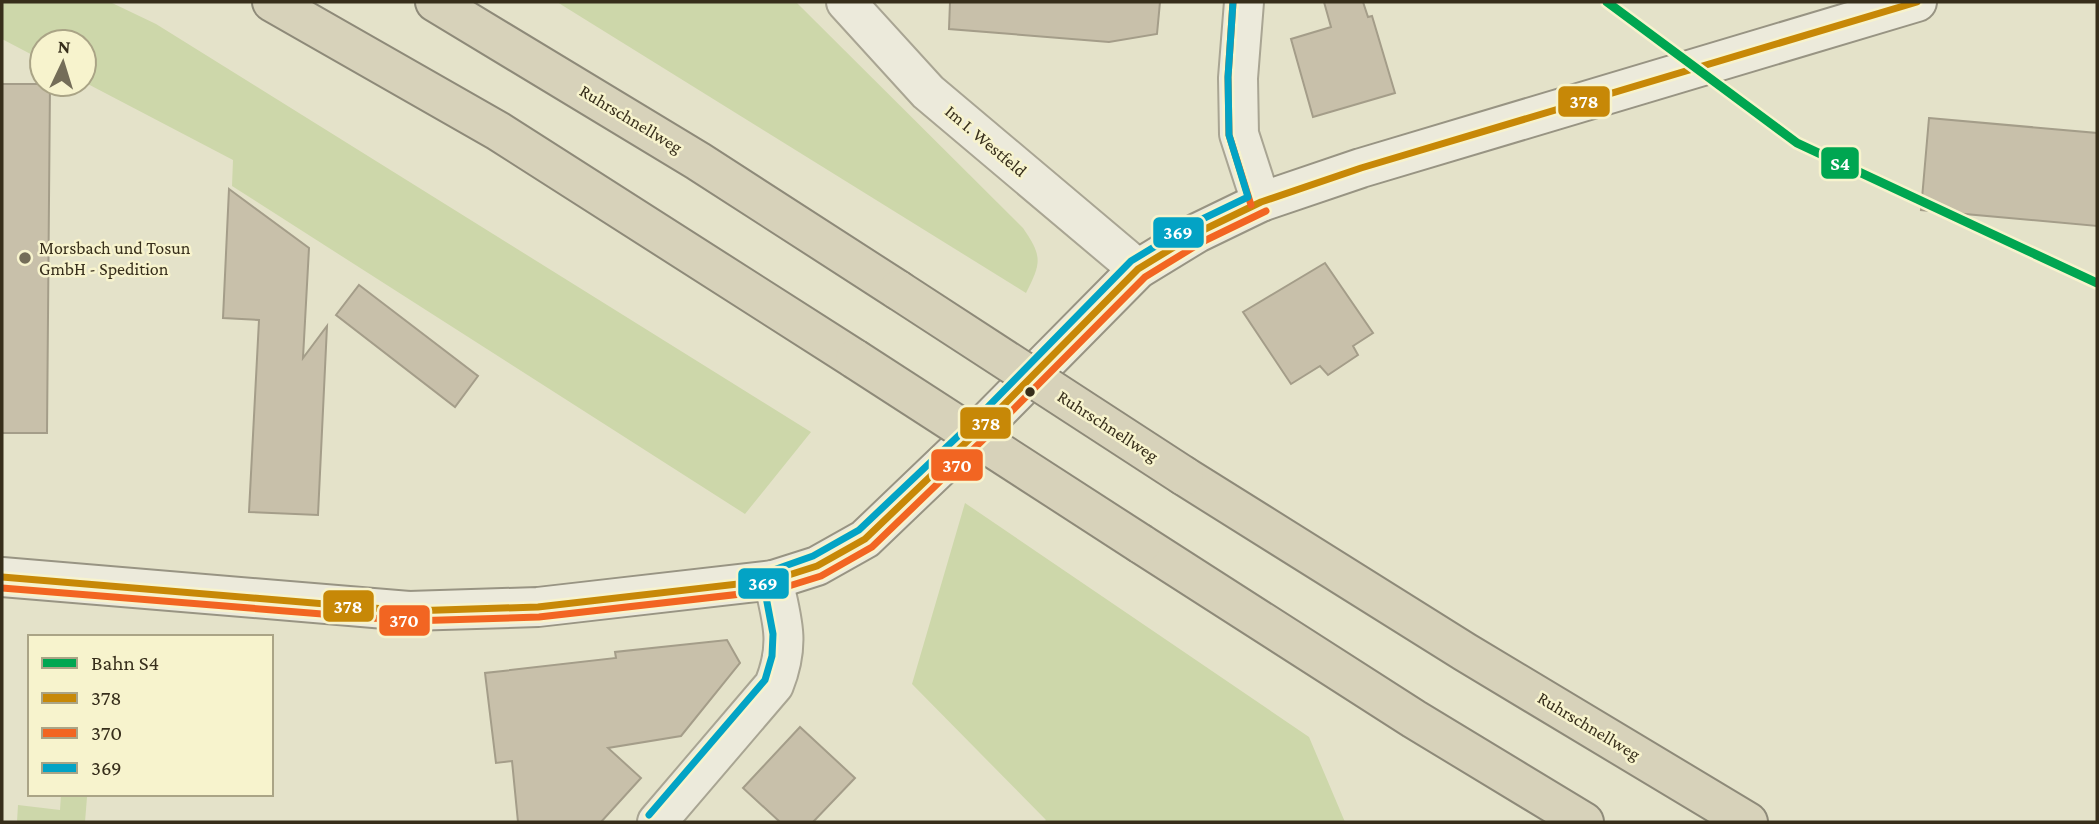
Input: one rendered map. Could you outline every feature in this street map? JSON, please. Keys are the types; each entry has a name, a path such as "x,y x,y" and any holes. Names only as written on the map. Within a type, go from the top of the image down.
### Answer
{"highway":[{"path":"272,2 498,131 1414,719 1584,822"},
{"name":"Ruhrschnellweg","path":"435,2 698,160 1184,476 1465,652 1748,822"},
{"path":"1414,719 1489,775 1545,822"}],"main road":[{"name":"Im I. Westfeld","path":"846,2 928,92 1138,269"},
{"path":"1244,2 1238,78 1239,134 1261,202"},
{"path":"2,577 409,611 538,607 774,580 817,566 865,539 991,418 1138,269 1197,233 1261,202 1361,168 1917,2"},
{"path":"657,822 774,685 784,660 785,641 774,580"}],"green space":[{"path":"2,2 110,2 156,24 811,432 745,514 232,186 233,160 98,89 98,28 28,28 28,53 2,39"},
{"path":"557,2 796,2 1023,228 1034,246 1038,260 1026,293"},
{"path":"965,503 1309,737 1345,822 1044,822 1046,820 912,684"},
{"path":"61,796 87,797 85,822 17,822 18,805 60,810"}],"building":[{"path":"950,2 1160,2 1157,34 1109,42 949,29"},
{"path":"1324,2 1363,2 1368,17 1372,16 1395,93 1313,117 1291,39 1331,27"},
{"name":"Morsbach und Tosun GmbH - Spedition","path":"2,84 28,84 28,98 50,98 47,433 2,433"},
{"path":"1929,118 2097,133 2097,226 1921,210"},
{"path":"229,189 309,248 303,358 327,326 318,515 249,512 259,320 223,318"},
{"path":"1325,263 1373,333 1353,346 1358,355 1328,375 1320,366 1291,384 1243,312"},
{"path":"359,285 478,376 455,407 336,315"},
{"path":"727,640 740,663 681,736 608,748 641,778 601,822 518,822 512,761 496,763 485,673 616,658 615,652"},
{"path":"800,727 855,778 813,822 780,822 743,788"}],"rail line":[{"name":"S4","path":"1607,2 1797,143 2097,283"}],"transit line":[{"name":"370","path":"1233,2 1228,77 1229,135 1251,205"},
{"name":"369","path":"649,815 765,680 772,656 773,634 763,581 765,573 813,556 859,530 974,421 1131,261 1192,224 1248,197 1229,135 1228,77 1233,2"},
{"name":"378","path":"2,577 409,611 538,607 773,580 817,566 865,539 981,428 1138,269 1197,233 1261,202 1361,168 1917,2"},
{"name":"370","path":"2,588 409,621 539,617 776,590 821,576 872,547 1145,277 1202,242 1266,211"}],"place":[{"name":"Morsbach und Tosun GmbH - Spedition","path":"25,258"}]}
